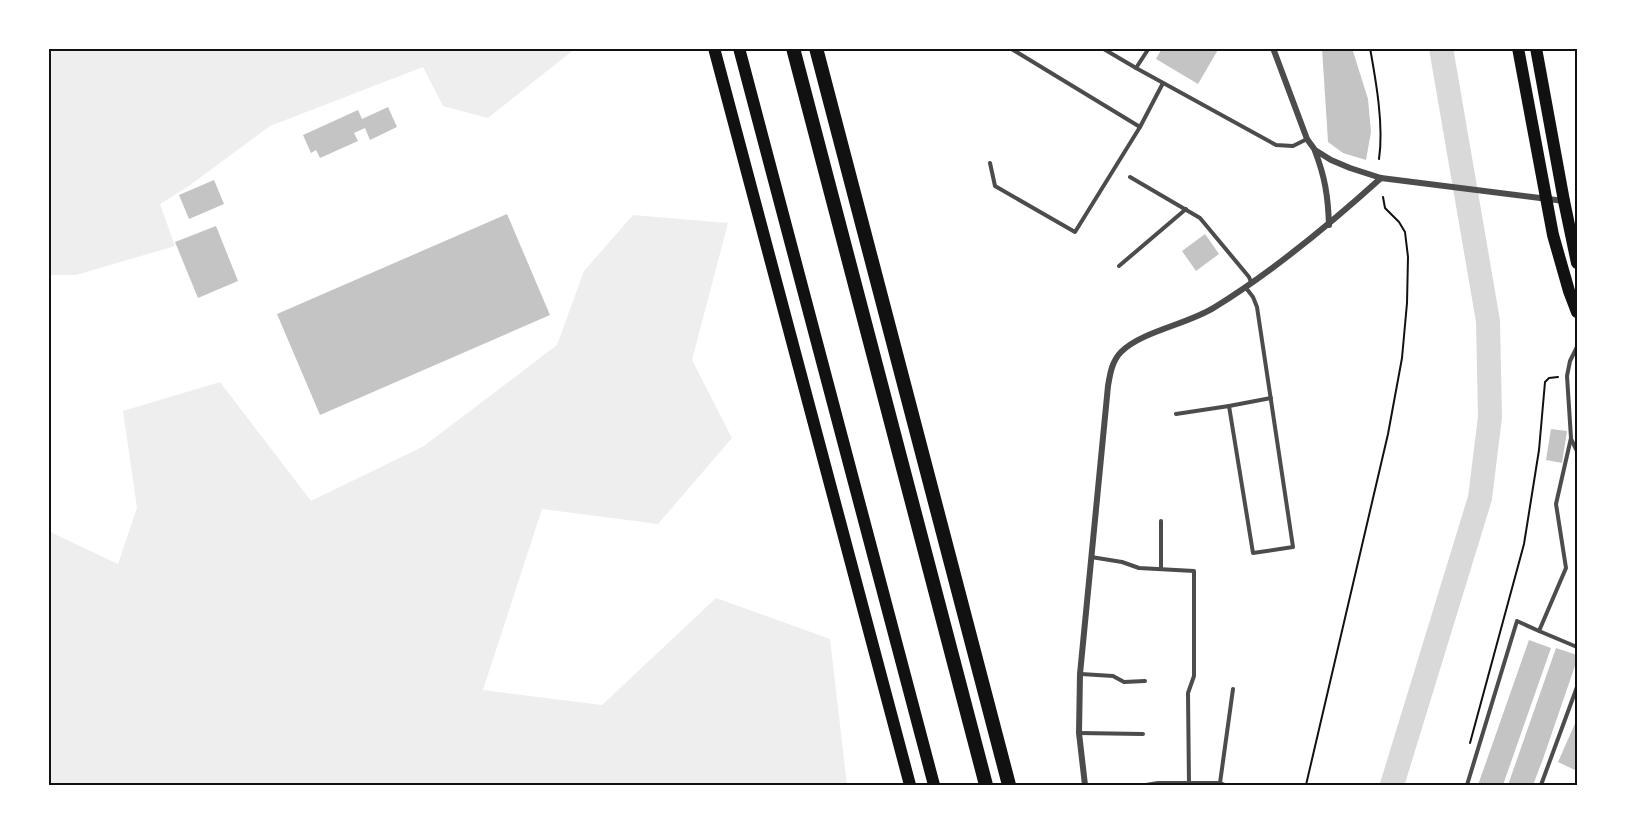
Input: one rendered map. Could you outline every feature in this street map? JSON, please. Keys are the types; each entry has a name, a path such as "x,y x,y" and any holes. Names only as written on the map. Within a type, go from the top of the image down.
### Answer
{"highway":[{"path":"793,48 986,785"},
{"path":"816,48 1009,785"}],"main road":[{"path":"714,48 910,785"},
{"path":"740,48 934,785"},
{"path":"1518,48 1553,235 1577,312"},
{"path":"1536,48 1577,263"}],"street":[{"path":"1273,48 1307,139 1315,150 1324,177 1329,206 1329,225"},
{"path":"1315,150 1331,160 1381,178 1564,201"},
{"path":"1085,785 1079,733 1080,674 1090,557 1108,386 1112,368 1120,353 1131,344 1214,308 1245,287 1329,225 1381,178"}],"lane":[{"path":"1010,48 1140,127"},
{"path":"1102,48 1276,145 1293,146 1307,139"},
{"path":"1136,68 1149,48"},
{"path":"990,163 995,186 1075,232 1140,127 1163,83"},
{"path":"1130,177 1200,218 1251,282"},
{"path":"1119,266 1186,209"},
{"path":"1229,406 1253,553 1293,548 1257,307 1245,287"},
{"path":"1539,631 1566,568 1556,504 1571,438 1567,376 1570,361 1577,347"},
{"path":"1176,414 1271,398"},
{"path":"1571,438 1577,451"},
{"path":"1161,521 1161,569"},
{"path":"1090,557 1122,561 1139,568 1194,571 1194,676 1188,693 1189,784"},
{"path":"1467,785 1517,621 1577,647"},
{"path":"1080,674 1113,676 1124,682 1144,681"},
{"path":"1540,785 1577,687"},
{"path":"1146,785 1158,783 1223,784 1233,689"},
{"path":"1079,733 1143,734"}],"path":[{"path":"1370,48 1377,85 1381,148 1379,159"},
{"path":"1306,785 1388,434 1402,358 1408,257 1405,232 1385,208 1383,197"},
{"path":"1467,752 1524,544 1539,450 1545,382 1549,378 1567,376"}],"shaded area":[{"path":"48,48 576,48 488,118 443,106 423,67 270,126 189,186 160,204 175,246 76,275 48,275"},
{"path":"633,215 728,223 692,360 732,438 658,524 542,509 483,690 602,705 716,598 830,639 847,785 48,785 48,531 118,564 137,508 123,411 220,382 311,501 424,446 557,345 584,271"}],"building":[{"path":"1162,48 1219,48 1198,84 1156,59"},
{"path":"1322,48 1352,48 1368,99 1371,132 1366,160 1343,153 1328,142"},
{"path":"388,107 397,127 370,140 365,128 354,133 358,141 320,158 316,150 311,153 303,135 358,110 362,119"},
{"path":"214,180 224,204 189,219 179,195"},
{"path":"507,214 550,315 320,415 277,314"},
{"path":"216,226 238,281 198,298 175,242"},
{"path":"1205,234 1219,254 1196,271 1182,251"},
{"path":"1551,429 1567,431 1562,463 1546,460"},
{"path":"1529,640 1551,648 1503,785 1478,785"},
{"path":"1556,648 1577,655 1577,660 1543,759 1533,785 1508,785"},
{"path":"1577,719 1577,771 1558,762"}],"waterway":[{"path":"1392,785 1480,498 1490,417 1488,321 1441,48"}]}
